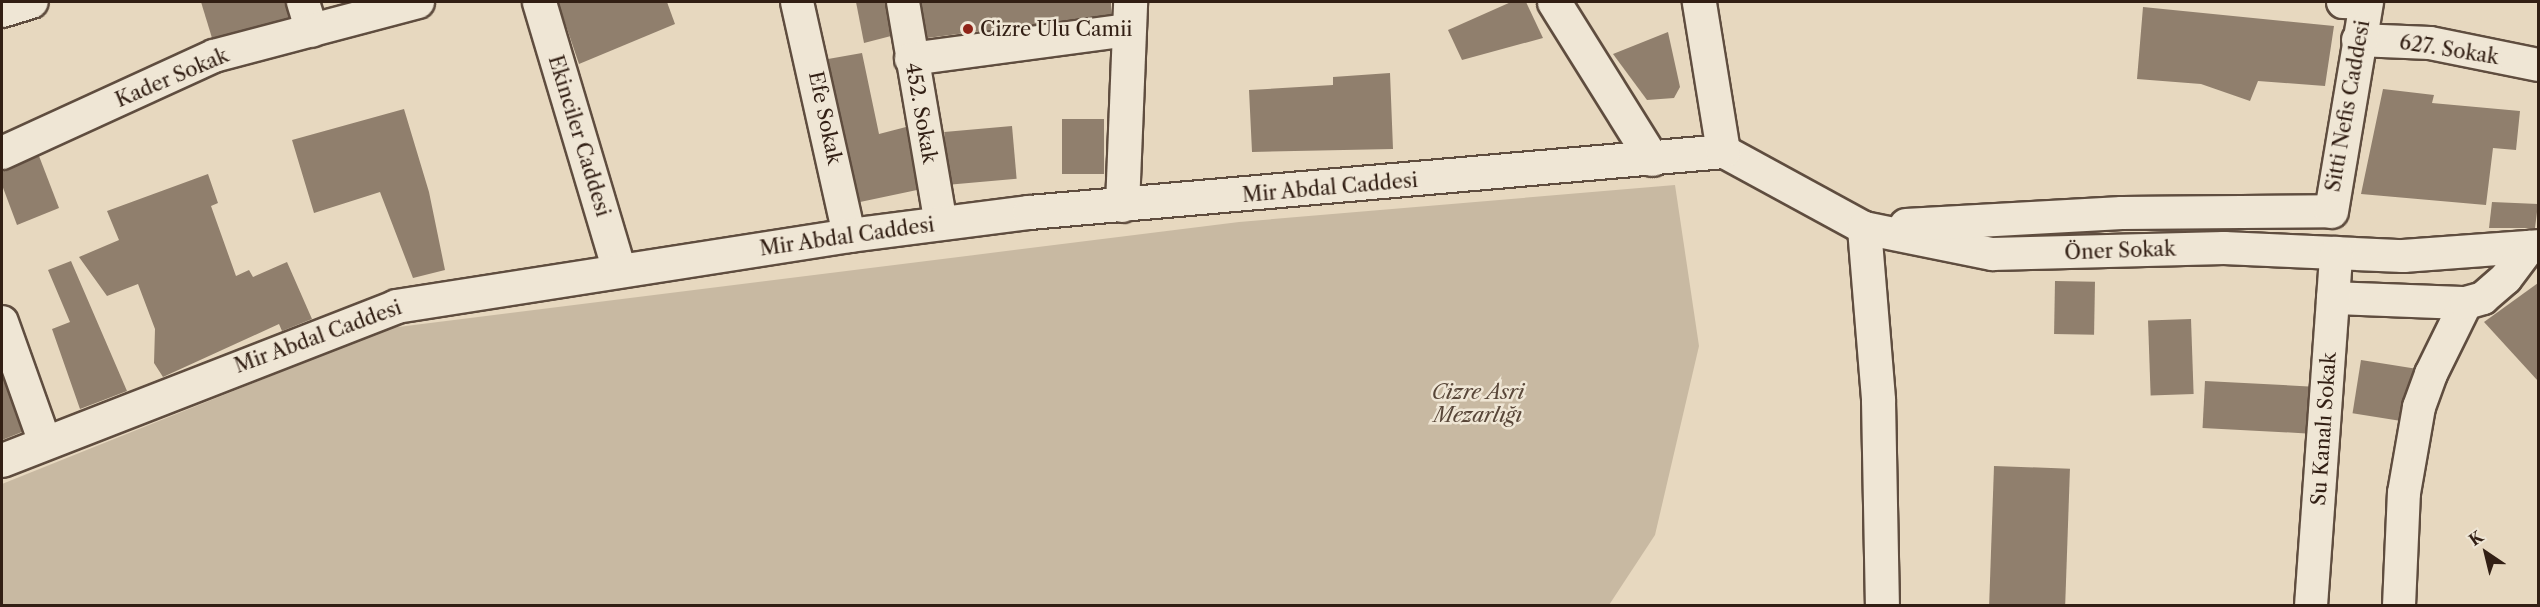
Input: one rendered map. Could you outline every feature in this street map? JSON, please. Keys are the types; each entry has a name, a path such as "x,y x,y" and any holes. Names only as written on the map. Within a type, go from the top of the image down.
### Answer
{"street":[{"path":"2,11 32,2"},
{"path":"303,2 312,32"},
{"name":"Kader Sokak","path":"2,153 214,56 312,32 418,2"},
{"name":"Ekinciler Caddesi","path":"539,2 620,270"},
{"name":"Efe Sokak","path":"797,2 849,235"},
{"name":"452. Sokak","path":"903,2 941,224"},
{"path":"1554,2 1652,159"},
{"path":"1700,2 1723,151"},
{"name":"Sitti Nefis Caddesi","path":"2331,211 2358,40 2358,2"},
{"path":"911,58 1129,16 1122,205"},
{"name":"627. Sokak","path":"2358,40 2430,43 2538,65"},
{"name":"Mir Abdal Caddesi","path":"2,460 396,306 849,235 941,224 1122,205 1723,151"},
{"name":"Öner Sokak","path":"1723,151 1864,228 1992,254 2224,248 2403,256 2534,246"},
{"path":"1882,606 1878,400 1864,228 2122,213 2331,211"},
{"path":"2333,298 2466,303 2483,298 2506,278 2534,246"},
{"name":"Su Kanalı Sokak","path":"2311,606 2336,253"},
{"path":"2398,606 2404,493 2420,407 2466,303"},
{"path":"2,322 45,443"}],"green space":[{"name":"Cizre Asri Mezarlığı","path":"1675,185 1699,346 1655,535 1609,605 2,605 2,484 390,328 1239,222"}],"building":[{"path":"201,2 286,2 289,18 212,38"},
{"path":"558,2 667,2 675,24 579,64"},
{"path":"856,2 886,2 891,36 864,43"},
{"name":"Cizre Ulu Camii","path":"921,2 1111,2 1111,14 927,38"},
{"path":"1511,2 1526,2 1543,38 1462,60 1448,30"},
{"path":"2143,7 2334,26 2325,86 2258,81 2250,101 2201,84 2137,79"},
{"path":"1668,32 1680,87 1674,98 1647,100 1613,54"},
{"path":"862,53 879,134 906,127 917,190 860,202 828,59"},
{"path":"1390,73 1393,149 1252,152 1249,90 1333,85 1333,77"},
{"path":"2383,89 2434,95 2432,103 2520,111 2516,150 2493,148 2486,205 2361,194"},
{"path":"404,109 429,192 445,270 413,278 380,192 314,213 292,140"},
{"path":"1062,119 1104,119 1104,174 1062,174"},
{"path":"1012,126 1017,179 949,185 944,132"},
{"path":"39,156 59,208 17,225 2,185 2,171"},
{"path":"208,174 218,203 211,206 236,276 249,270 253,277 287,262 312,319 282,331 279,324 163,377 154,363 155,329 138,284 107,296 79,257 119,240 107,211"},
{"path":"2492,202 2538,204 2535,228 2489,228"},
{"path":"71,261 127,391 80,409 52,329 70,322 48,270"},
{"path":"2055,281 2095,282 2094,335 2054,334"},
{"path":"2538,283 2538,381 2484,322"},
{"path":"2191,319 2194,394 2151,395 2148,321"},
{"path":"2361,360 2414,368 2406,422 2353,413"},
{"path":"2,374 22,432 2,440"},
{"path":"2205,381 2309,386 2306,433 2203,428"},
{"path":"1994,466 2070,469 2065,606 1989,606"}],"place":[{"name":"Cizre Ulu Camii","path":"968,29"}]}
